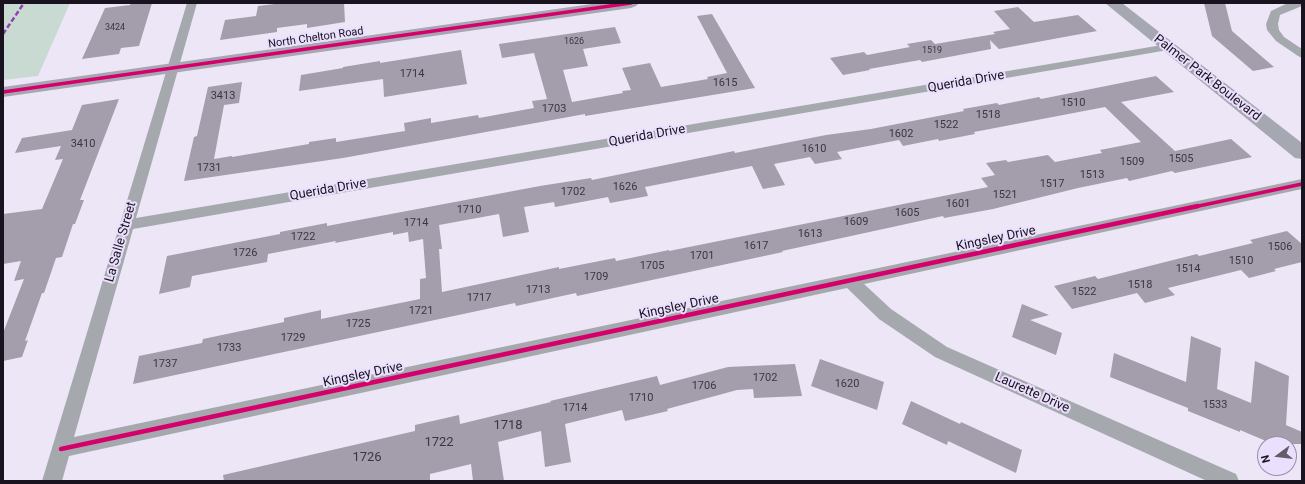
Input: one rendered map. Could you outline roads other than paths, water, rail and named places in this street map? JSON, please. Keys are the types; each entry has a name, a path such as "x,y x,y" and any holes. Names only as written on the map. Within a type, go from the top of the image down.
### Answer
{"main road":[{"name":"North Chelton Road","path":"3,92 631,3"},
{"name":"Palmer Park Boulevard","path":"1113,3 1302,153"}],"street":[{"name":"La Salle Street","path":"52,481 192,3"},
{"path":"1299,3 1281,9 1275,13 1272,24 1273,30 1280,39 1302,54"},
{"name":"Querida Drive","path":"126,225 1168,47"},
{"name":"Kingsley Drive","path":"61,449 1302,184"},
{"name":"Laurette Drive","path":"850,281 885,314 941,352 1229,481"}]}
